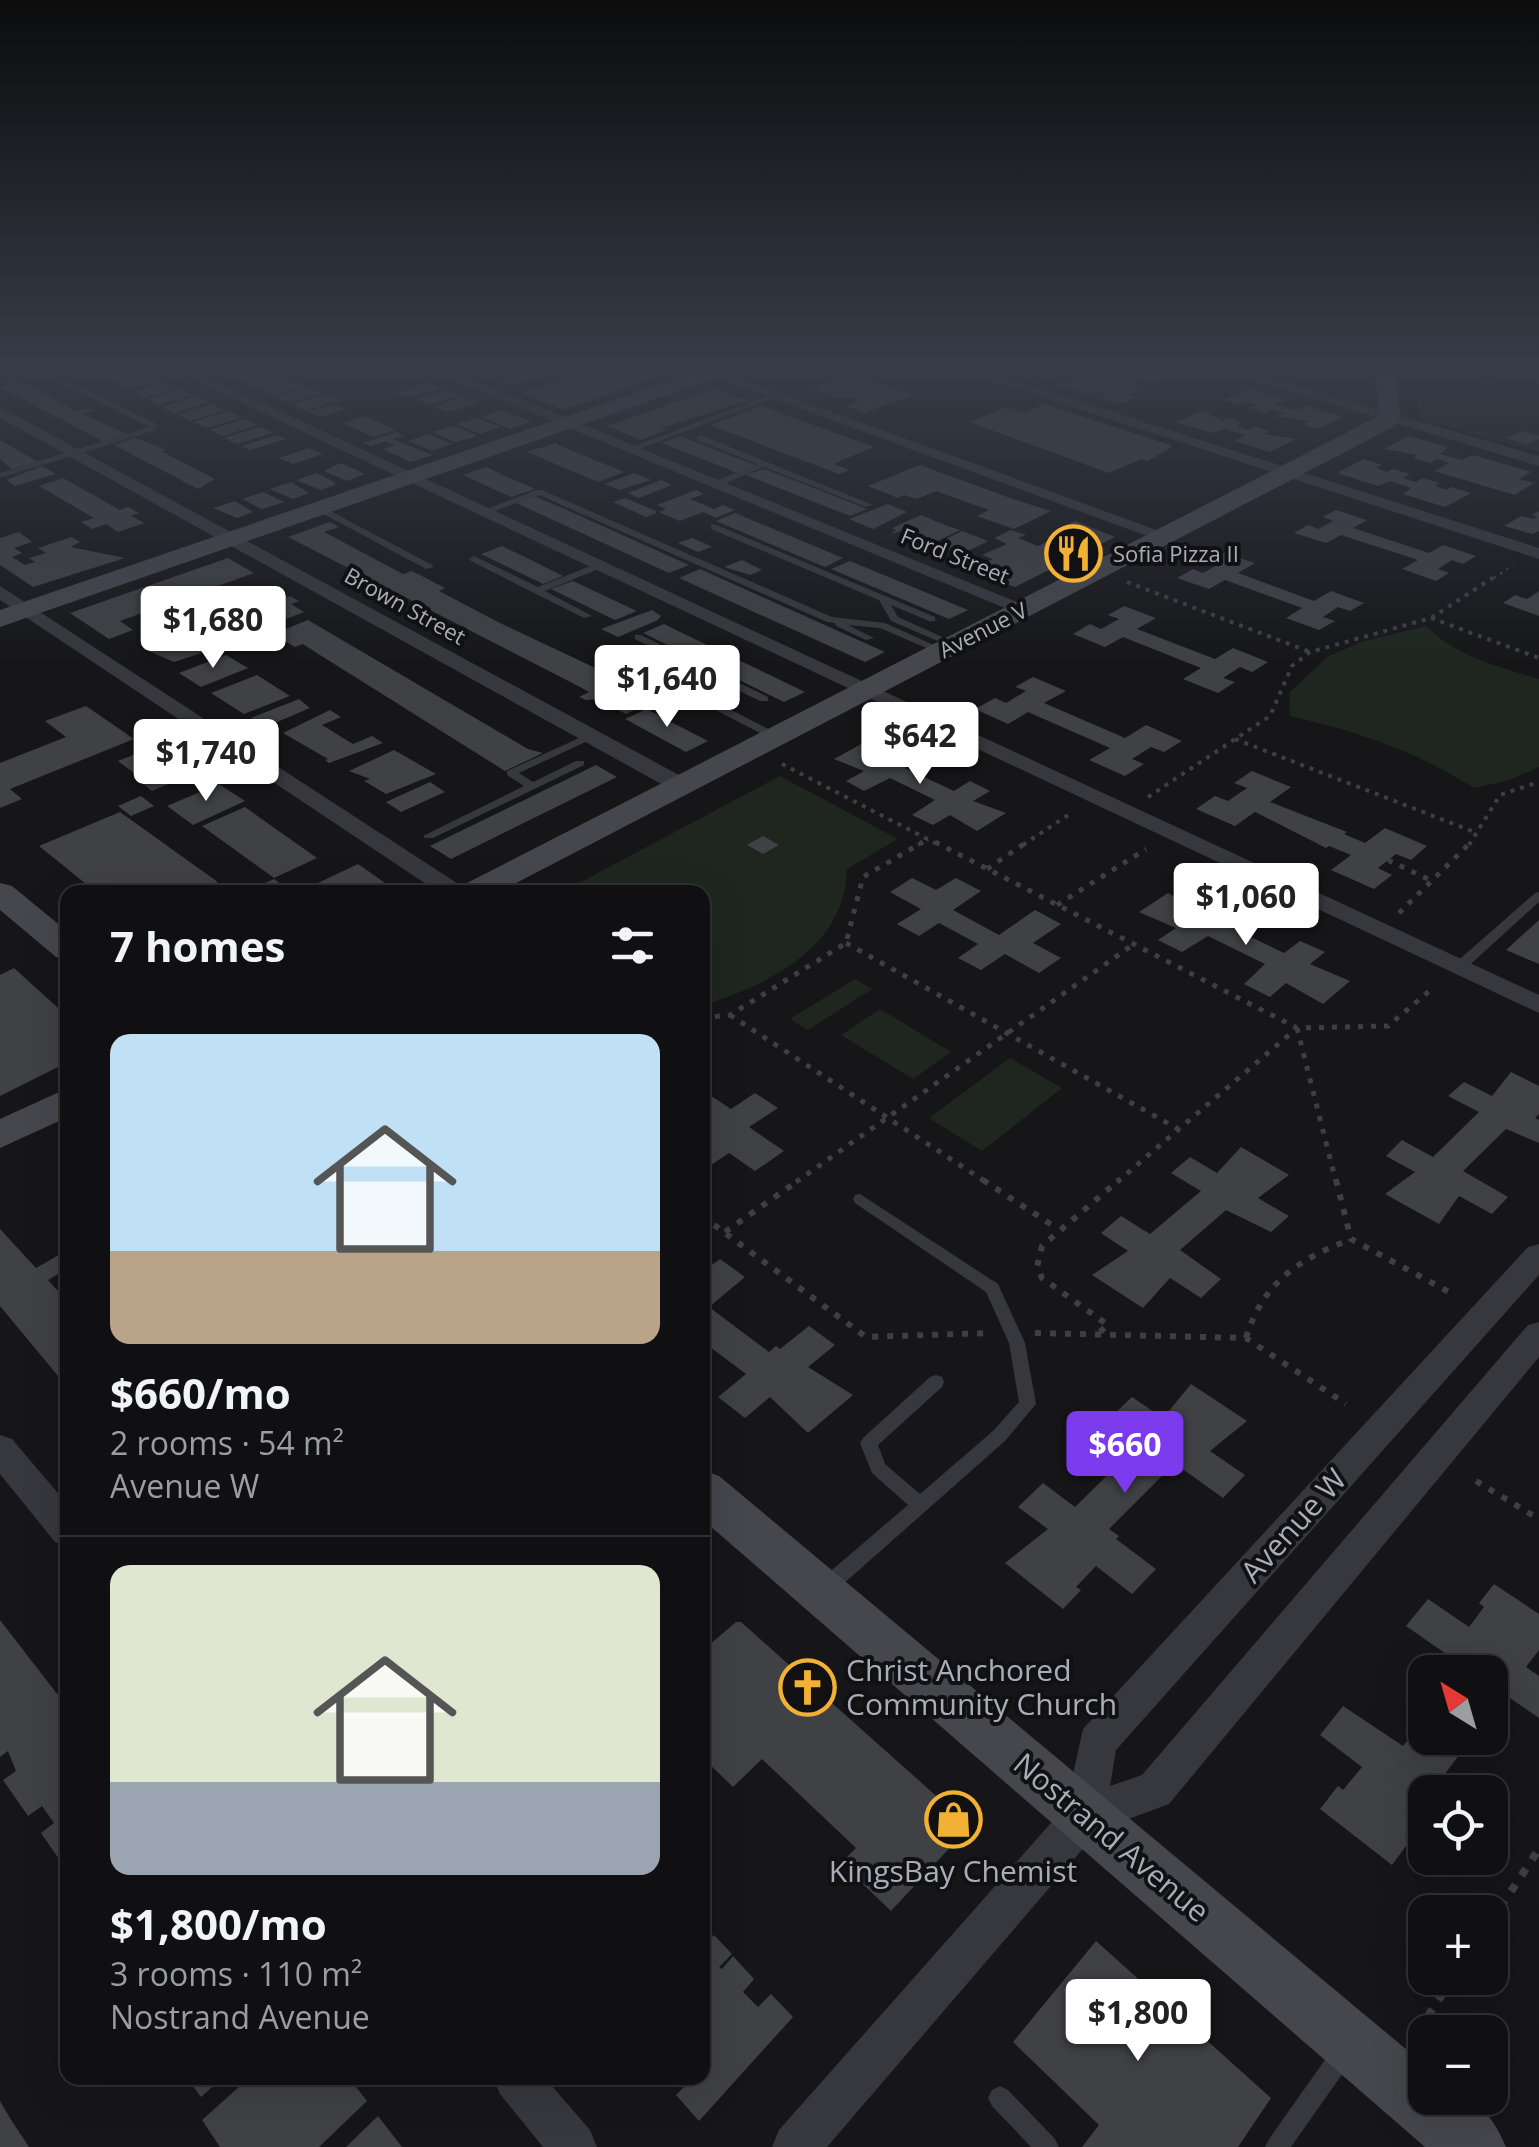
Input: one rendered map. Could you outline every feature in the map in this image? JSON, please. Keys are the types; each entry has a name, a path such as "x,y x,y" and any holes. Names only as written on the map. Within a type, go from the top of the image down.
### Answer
{"main road":[{"path":"0,618 446,465"},
{"name":"Avenue V","path":"489,885 682,786 779,750 866,690 1301,465"},
{"path":"0,892 60,943"},
{"path":"0,1135 60,1104"},
{"name":"Nostrand Avenue","path":"710,1497 1474,2147"}],"street":[{"name":"Brown Street","path":"96,465 682,786"},
{"path":"382,465 1539,1005"},
{"name":"Ford Street","path":"670,465 1024,609"},
{"path":"967,465 1164,536"},
{"path":"1262,465 1539,554"},
{"path":"0,592 443,885"},
{"name":"Avenue W","path":"1086,1815 1098,1742 1539,1255"},
{"path":"796,2147 1086,1815 1154,1790 1539,1334"},
{"path":"0,1449 60,1521"},
{"path":"522,2085 573,2147"}],"lane":[{"path":"0,476 37,465"},
{"path":"716,484 761,465"},
{"path":"767,465 869,505"},
{"path":"483,512 539,492 870,638"},
{"path":"319,508 430,567"},
{"path":"714,527 932,619"},
{"path":"474,559 587,616"},
{"path":"538,591 598,566"},
{"path":"883,598 894,619 948,648"},
{"path":"830,620 882,625 948,648"},
{"path":"638,638 764,699"},
{"path":"722,678 704,700 779,750"},
{"path":"532,786 511,773 590,736"},
{"path":"429,836 580,763"},
{"path":"1459,967 1539,896"},
{"path":"821,1591 999,1436 1028,1404 1017,1343 992,1288 860,1199"},
{"path":"920,1505 878,1468 869,1442 936,1382"},
{"path":"1277,2147 1351,2042"},
{"path":"1000,2098 1047,2147"}],"path":[{"path":"1148,797 1270,716 1292,666 1310,652 1431,618 1515,564"},
{"path":"1127,582 1310,652"},
{"path":"1431,618 1539,658"},
{"path":"1235,738 1476,833"},
{"path":"779,750 928,839 1297,1028 1388,1026 1434,986"},
{"path":"1399,913 1465,852 1500,795 1539,782"},
{"path":"987,869 1071,813"},
{"path":"710,1017 730,1015 846,942 863,877 928,839"},
{"path":"1058,905 1146,848"},
{"path":"1388,860 1432,881"},
{"path":"846,942 1178,1129"},
{"path":"725,1232 1134,944"},
{"path":"730,1015 1059,1230"},
{"path":"1097,1334 1108,1325 1042,1278 1038,1267 1042,1246 1297,1028"},
{"path":"1297,1028 1351,1239 1449,1292"},
{"path":"1246,1338 1253,1310 1299,1258 1351,1239"},
{"path":"1476,1482 1539,1519"},
{"path":"1508,1896 1539,1850"}],"shaded area":[{"path":"1426,626 1464,653 1539,679 1539,767 1510,780 1474,788 1385,744 1290,716 1289,693 1327,657 1361,642"},
{"path":"780,776 898,839 847,869 843,897 833,921 798,960 752,987 710,1003 710,885 575,885"},
{"path":"855,979 872,989 808,1030 790,1019"},
{"path":"880,1009 951,1052 913,1079 841,1035"},
{"path":"1010,1058 1062,1088 982,1151 929,1118"}],"building":[{"path":"153,465 188,465 215,479 198,489"},
{"path":"346,465 365,474 347,481 324,471"},
{"path":"558,465 607,465 624,472 598,482"},
{"path":"718,465 757,466 738,473"},
{"path":"816,465 850,470 839,474"},
{"path":"921,465 1051,511 1014,529 977,516 989,510 936,491 917,499 904,495 898,498 868,486"},
{"path":"1088,465 1127,465 1109,473"},
{"path":"1352,465 1382,465 1376,468 1410,474 1403,478 1416,482 1423,478 1440,483 1435,486 1446,490 1451,487 1471,493 1445,507 1403,494 1411,488 1390,481 1378,486 1337,473"},
{"path":"1445,465 1508,465 1531,472 1519,479 1534,483 1515,495 1434,471"},
{"path":"42,466 56,474 15,486 6,480"},
{"path":"486,467 535,489 511,497 463,475"},
{"path":"764,469 867,509 850,516 746,475"},
{"path":"317,473 335,485 321,490 296,480"},
{"path":"634,473 651,480 619,490 605,484"},
{"path":"63,478 120,510 128,507 139,513 131,516 144,523 118,532 106,524 92,529 81,522 94,518 39,486"},
{"path":"661,480 672,485 639,498 628,493"},
{"path":"291,482 309,493 293,499 270,489"},
{"path":"696,490 704,494 690,499 714,509 723,505 735,510 716,518 703,512 680,521 659,512 666,509 657,505"},
{"path":"263,492 284,502 262,509 242,499"},
{"path":"534,496 689,565 669,573 516,503"},
{"path":"625,498 656,513 646,517 613,502"},
{"path":"235,501 253,512 237,518 213,508"},
{"path":"888,504 907,512 873,529 849,519"},
{"path":"1336,510 1367,520 1353,528 1429,553 1443,545 1476,556 1463,564 1452,560 1438,569 1449,573 1436,581 1402,569 1418,560 1341,535 1326,543 1294,533 1308,525 1318,529 1333,521 1323,517"},
{"path":"1539,511 1539,531 1532,534 1504,526 1521,516 1533,519 1537,517 1532,515"},
{"path":"735,513 843,558 825,567 716,521"},
{"path":"921,515 960,530 931,544 900,531 891,535 896,530 892,528"},
{"path":"1075,521 1115,537 1015,587 968,571 993,559 982,555 1007,544 994,538 1011,530 1026,535 1018,538 1038,546 1069,531 1060,528"},
{"path":"330,522 339,527 324,532 403,574 411,571 422,576 445,588 439,591 498,622 659,698 626,714 597,699 579,697 589,692 288,537"},
{"path":"962,531 988,541 960,555 934,545"},
{"path":"19,532 32,542 14,548 22,553 12,557 25,565 35,562 29,558 46,553 38,548 72,537 80,542 71,547 125,558 33,587 0,565 0,538"},
{"path":"692,538 712,547 698,552 678,543"},
{"path":"502,546 563,576 543,584 481,554"},
{"path":"1224,553 1255,563 1238,573 1314,601 1331,591 1364,603 1350,611 1338,607 1323,617 1335,621 1319,630 1286,618 1302,608 1225,580 1209,589 1177,578 1193,569 1203,573 1219,564 1209,560"},
{"path":"228,558 254,573 201,592 210,597 162,614 153,609 120,621 133,630 109,639 70,613"},
{"path":"742,560 762,570 750,575 724,567"},
{"path":"850,561 968,610 949,619 831,569"},
{"path":"700,569 885,652 865,662 679,578"},
{"path":"573,581 637,611 615,620 551,589"},
{"path":"267,591 281,599 290,596 299,601 291,604 304,612 286,619 276,613 224,632 238,641 174,662 144,649 149,647 141,642 160,633 200,618 208,622 224,616 215,611"},
{"path":"1539,591 1539,616 1503,603 1515,595 1527,599"},
{"path":"1124,606 1156,618 1137,629 1215,659 1233,648 1268,662 1252,672 1240,667 1223,678 1235,682 1218,693 1183,679 1201,668 1123,637 1105,647 1073,634 1090,624 1101,629 1119,619 1108,615"},
{"path":"652,610 661,616 658,620 618,637 601,629"},
{"path":"308,620 528,749 543,753 505,771 303,644 295,647 273,634"},
{"path":"664,624 805,692 784,702 643,633"},
{"path":"226,655 248,668 201,687 179,673"},
{"path":"257,675 290,696 244,714 211,693"},
{"path":"1033,677 1066,691 1044,703 1125,738 1146,725 1182,741 1164,752 1151,747 1132,759 1144,764 1125,776 1089,760 1110,748 1028,712 1008,724 975,709 995,698 1006,703 1026,691 1015,687"},
{"path":"299,699 310,708 265,727 251,718"},
{"path":"86,706 134,739 10,789 22,799 0,808 0,763 66,737 45,721"},
{"path":"647,709 708,741 686,752 625,719"},
{"path":"330,710 341,717 322,725 353,744 372,736 383,743 329,763 283,733"},
{"path":"163,743 184,757 138,776 118,761"},
{"path":"863,743 888,758 903,749 922,758 905,768 954,791 970,781 990,791 973,801 1006,813 977,831 950,815 933,825 912,815 935,800 890,778 864,791 846,781 864,771 834,759"},
{"path":"394,750 436,774 386,794 364,781 370,779 349,771"},
{"path":"185,764 197,772 152,791 141,782"},
{"path":"596,765 617,777 451,859 430,846"},
{"path":"1252,771 1291,787 1270,802 1365,843 1385,828 1427,846 1411,860 1396,854 1378,868 1392,875 1374,889 1331,870 1351,855 1326,848 1255,812 1235,826 1196,809 1215,796 1228,801 1247,788 1234,783"},
{"path":"430,782 445,792 401,812 386,802"},
{"path":"219,784 245,801 193,825 167,806"},
{"path":"141,796 154,806 131,816 118,806"},
{"path":"245,807 317,858 274,878 202,826"},
{"path":"120,812 220,885 87,885 39,846"},
{"path":"763,836 779,845 763,854 747,845"},
{"path":"358,864 388,885 314,885"},
{"path":"912,878 936,890 956,878 981,891 953,910 999,935 1035,910 1061,924 1033,943 1061,958 1039,973 1005,954 981,970 958,958 978,944 939,923 919,936 897,924 921,909 890,892"},
{"path":"274,879 282,885 260,885"},
{"path":"1168,893 1200,910 1214,900 1238,911 1222,923 1284,953 1300,941 1325,952 1310,964 1350,981 1323,1004 1286,983 1270,997 1244,984 1265,964 1208,936 1182,952 1158,940 1176,928 1139,912"},
{"path":"1539,920 1539,964 1506,950"},
{"path":"14,968 60,1010 60,1066 0,1096 0,975"},
{"path":"1511,1072 1539,1086 1539,1114 1535,1118 1539,1120 1539,1143 1506,1129 1463,1171 1508,1197 1492,1214 1459,1196 1439,1224 1385,1194 1415,1172 1386,1156 1402,1140 1433,1157 1479,1112 1448,1096 1464,1082 1492,1096"},
{"path":"755,1093 778,1108 749,1127 784,1151 755,1171 729,1153 710,1166 710,1095 731,1109"},
{"path":"1241,1147 1289,1175 1258,1198 1289,1216 1271,1232 1226,1210 1180,1250 1221,1279 1201,1298 1170,1278 1143,1308 1092,1275 1128,1251 1101,1233 1121,1216 1150,1234 1201,1191 1171,1173 1190,1157 1217,1173"},
{"path":"0,1229 36,1268 60,1256 60,1273 48,1280 60,1293 60,1378 0,1306"},
{"path":"720,1259 745,1277 710,1306 710,1266"},
{"path":"710,1308 769,1352 776,1346 780,1349 809,1326 835,1345 808,1367 853,1395 808,1433 770,1397 745,1418 718,1397 746,1374 710,1347"},
{"path":"1191,1384 1247,1421 1210,1451 1245,1475 1223,1498 1172,1466 1109,1529 1119,1536 1116,1539 1156,1569 1132,1594 1096,1566 1076,1587 1081,1590 1063,1609 1005,1563 1048,1529 1018,1507 1043,1483 1075,1507 1142,1441 1110,1418 1132,1397 1163,1418"},
{"path":"1494,1584 1539,1614 1539,1650 1526,1667 1539,1676 1539,1718 1508,1697 1508,1655 1448,1655 1406,1626 1428,1599 1469,1627 1484,1607 1479,1603"},
{"path":"0,1620 60,1698 60,1860 41,1833 54,1823 42,1806 28,1816 3,1780 16,1771 8,1751 0,1757"},
{"path":"741,1622 970,1826 891,1911 841,1863 856,1848 762,1759 733,1787 710,1765 710,1644"},
{"path":"1343,1706 1403,1746 1408,1740 1408,1755 1459,1755 1444,1775 1408,1775 1408,1843 1392,1865 1320,1809 1338,1786 1343,1790 1362,1767 1320,1735"},
{"path":"714,1935 732,1954 719,1967 722,1969 733,1956 754,1979 743,1992 758,2007 771,1994 793,2017 699,2121 676,2095 686,2085 710,2085 710,1939"},
{"path":"1096,1941 1271,2098 1238,2147 1082,2147 1099,2125 1013,2042"},
{"path":"192,2085 214,2085 201,2097"},
{"path":"241,2085 354,2085 367,2101 319,2147 220,2147 202,2120"},
{"path":"0,2101 10,2118 29,2147 0,2147"},
{"path":"378,2116 402,2147 346,2147"}],"place":[{"name":"Sofia Pizza II","path":"1074,554"},
{"name":"Christ Anchored Community Church","path":"807,1688"},
{"name":"KingsBay Chemist","path":"953,1819"}]}
